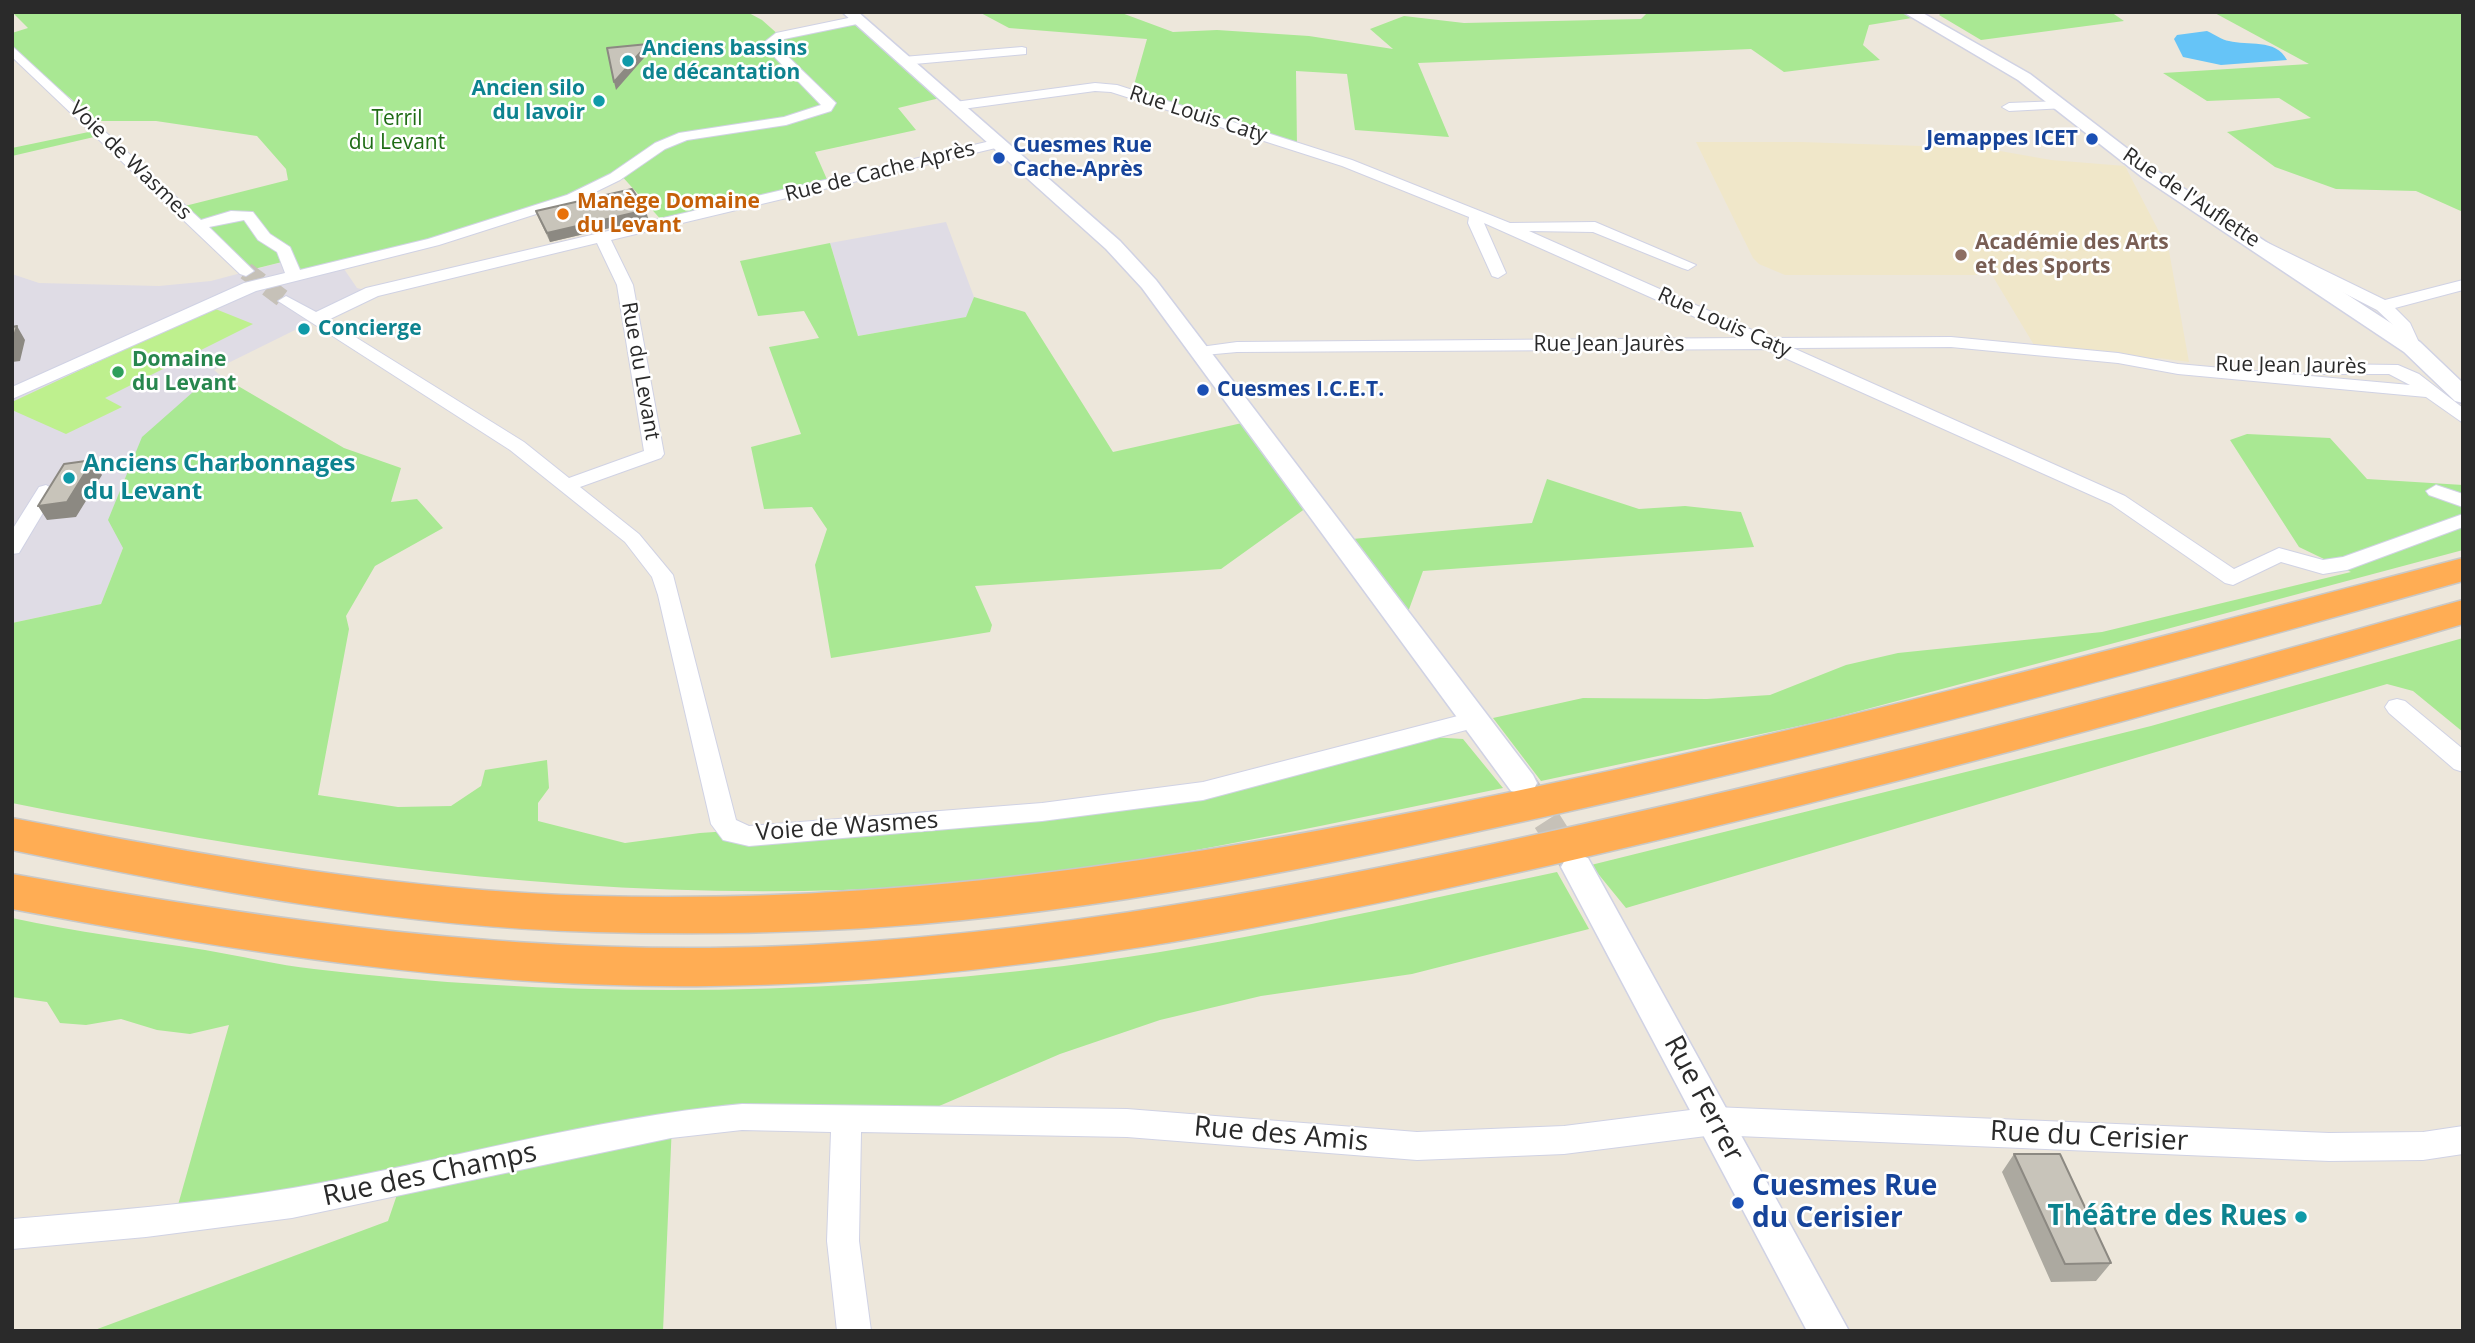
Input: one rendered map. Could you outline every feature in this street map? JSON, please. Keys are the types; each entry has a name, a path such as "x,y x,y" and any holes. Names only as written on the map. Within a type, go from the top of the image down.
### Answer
{"highway":[{"path":"12,834 222,875 341,893 462,907 590,914 726,916 855,911 985,900 1114,885 1358,842 1608,788 1828,738 2207,642 2463,569"},
{"path":"12,891 183,925 306,942 568,965 706,967 847,962 984,952 1121,932 1384,885 1629,831 1861,776 2249,674 2463,612"}],"street":[{"name":"Rue de l'Auflette","path":"1910,12 2024,77 2148,173 2412,347 2463,396"},
{"path":"12,394 224,296 277,278 433,242 572,198 615,177 660,146 684,136 786,121 826,108 829,103 814,92 768,44 780,36 854,16 1113,245 1149,284 1477,719 1522,783"},
{"name":"Voie de Wasmes","path":"12,50 246,271"},
{"path":"903,61 1022,51"},
{"path":"997,100 1065,87"},
{"name":"Rue Louis Caty","path":"955,106 1095,87 1132,92 1348,163 1480,215 2118,500 2233,578 2279,555 2323,567 2347,563 2463,520"},
{"path":"2009,107 2060,105"},
{"name":"Rue de Cache Après","path":"316,319 372,292 999,143"},
{"path":"197,226 231,216 248,215 264,237 284,250 294,275"},
{"path":"1480,215 1475,219 1476,223 1498,273"},
{"path":"1505,226 1595,227 1688,265"},
{"name":"Rue du Levant","path":"564,486 654,454 625,285 603,239"},
{"path":"2254,241 2383,306 2401,323 2412,347"},
{"path":"2383,306 2463,285"},
{"name":"Voie de Wasmes","path":"286,301 491,428 632,538 662,575 669,594 724,824 732,833 749,836 1042,812 1203,792 1477,719"},
{"name":"Rue Jean Jaurès","path":"1199,352 1237,347 1951,342 2144,361 2178,369 2431,392 2463,418"},
{"path":"12,548 46,491"},
{"path":"2436,491 2463,501"},
{"path":"2397,707 2463,763"},
{"name":"Rue Ferrer","path":"1577,867 1829,1331"},
{"name":"Rue des Champs","path":"12,1234 146,1222 292,1203 671,1124 742,1117 846,1118"},
{"path":"846,1118 843,1241 854,1331"},
{"name":"Rue des Amis","path":"846,1118 1127,1123 1417,1146 1564,1140 1714,1121"},
{"name":"Rue du Cerisier","path":"1714,1121 2329,1147 2423,1146 2463,1140"}],"shaded area":[{"name":"Académie des Arts et des Sports","path":"1696,142 1800,142 1983,148 2051,160 2125,166 2169,251 2189,362 2159,358 2144,361 2037,350 1992,275 1785,275 1759,264 1753,258"},
{"path":"946,222 974,297 967,317 858,336 830,243"},
{"name":"Anciens Charbonnages du Levant","path":"286,261 342,266 357,288 372,292 214,370 221,376 193,392 123,548 101,604 12,623 12,274 39,283 159,286 211,281"}],"green space":[{"name":"Terril du Levant","path":"12,12 747,12 762,20 780,36 858,20 940,98 898,108 916,130 815,152 829,184 664,223 620,174 519,216 294,275 286,261 246,271 177,208 288,180 286,169 257,136 156,121 98,121 12,50 12,33 28,28"},
{"path":"979,12 1119,12 1173,32 1217,30 1309,36 1393,49 1370,29 1404,16 1464,23 1641,19 1648,12 1910,12 1918,17 1869,25 1863,45 1880,60 1784,72 1751,49 1418,63 1449,137 1355,130 1347,74 1296,71 1297,147 1132,92 1147,39 1009,28"},
{"path":"1942,12 2111,12 2124,21 1981,40 1939,15"},
{"path":"2213,12 2463,12 2463,212 2416,191 2336,189 2275,167 2227,132 2311,118 2279,98 2207,101 2163,73 2309,64"},
{"path":"103,129 107,134 12,156 12,148"},
{"path":"830,243 858,336 966,317 974,297 1025,312 1113,452 1251,421 1313,503 1221,569 975,586 992,625 990,632 831,658 815,565 827,529 812,507 764,509 751,447 801,434 769,347 819,338 804,311 758,316 740,261"},
{"name":"Domaine du Levant","path":"213,308 253,324 105,398 122,407 66,434 12,410 12,402"},
{"path":"221,376 344,448 401,468 391,502 417,499 443,528 375,566 346,616 349,629 318,795 398,807 451,806 481,786 485,770 547,760 549,788 538,803 538,821 625,843 700,833 1113,805 1415,736 1463,739 1503,788 1214,847 1068,871 922,886 808,891 579,885 464,875 237,844 12,803 12,623 101,604 123,548 108,520 142,437 193,392"},
{"path":"2247,434 2330,438 2367,479 2463,485 2463,550 1822,721 1541,781 1493,718 1583,698 1707,699 1770,695 1846,665 1898,653 2102,632 2351,572 2299,547 2230,440"},
{"path":"1547,479 1639,509 1685,506 1741,512 1754,547 1423,571 1404,623 1341,540 1532,523"},
{"path":"2463,638 2463,732 2413,691 2387,684 1626,908 1591,865 2151,726"},
{"path":"1557,872 1589,929 1412,974 1261,996 1160,1020 1060,1054 909,1119 672,1124 663,1331 92,1331 388,1221 401,1183 174,1219 229,1025 190,1034 157,1030 121,1019 86,1025 60,1023 47,1002 12,997 12,918 286,965 408,979 595,989 783,988 970,976 1126,957 1312,924"}],"water":[{"path":"2207,31 2226,40 2276,48 2287,60 2221,65 2183,57 2174,39 2177,35"}],"building":[{"path":"648,44 614,82 607,48"},
{"path":"632,189 646,210 547,233 536,211"},
{"path":"17,326 12,343 12,327"},
{"path":"93,460 67,502 38,506 64,464"},
{"path":"2014,1154 2060,1154 2111,1263 2065,1264"}],"tunnel":[{"path":"246,271 286,301"},
{"path":"1524,785 1574,863"}],"place":[{"name":"Anciens bassins de décantation","path":"628,61"},
{"name":"Ancien silo du lavoir","path":"599,101"},
{"name":"Jemappes ICET","path":"2092,139"},
{"name":"Cuesmes Rue Cache-Après","path":"999,158"},
{"name":"Manège Domaine du Levant","path":"563,214"},
{"name":"Académie des Arts et des Sports","path":"1961,255"},
{"name":"Concierge","path":"304,329"},
{"name":"Domaine du Levant","path":"118,372"},
{"name":"Cuesmes I.C.E.T.","path":"1203,390"},
{"name":"Anciens Charbonnages du Levant","path":"69,478"},
{"name":"Cuesmes Rue du Cerisier","path":"1738,1203"},
{"name":"Théâtre des Rues","path":"2301,1217"}]}
